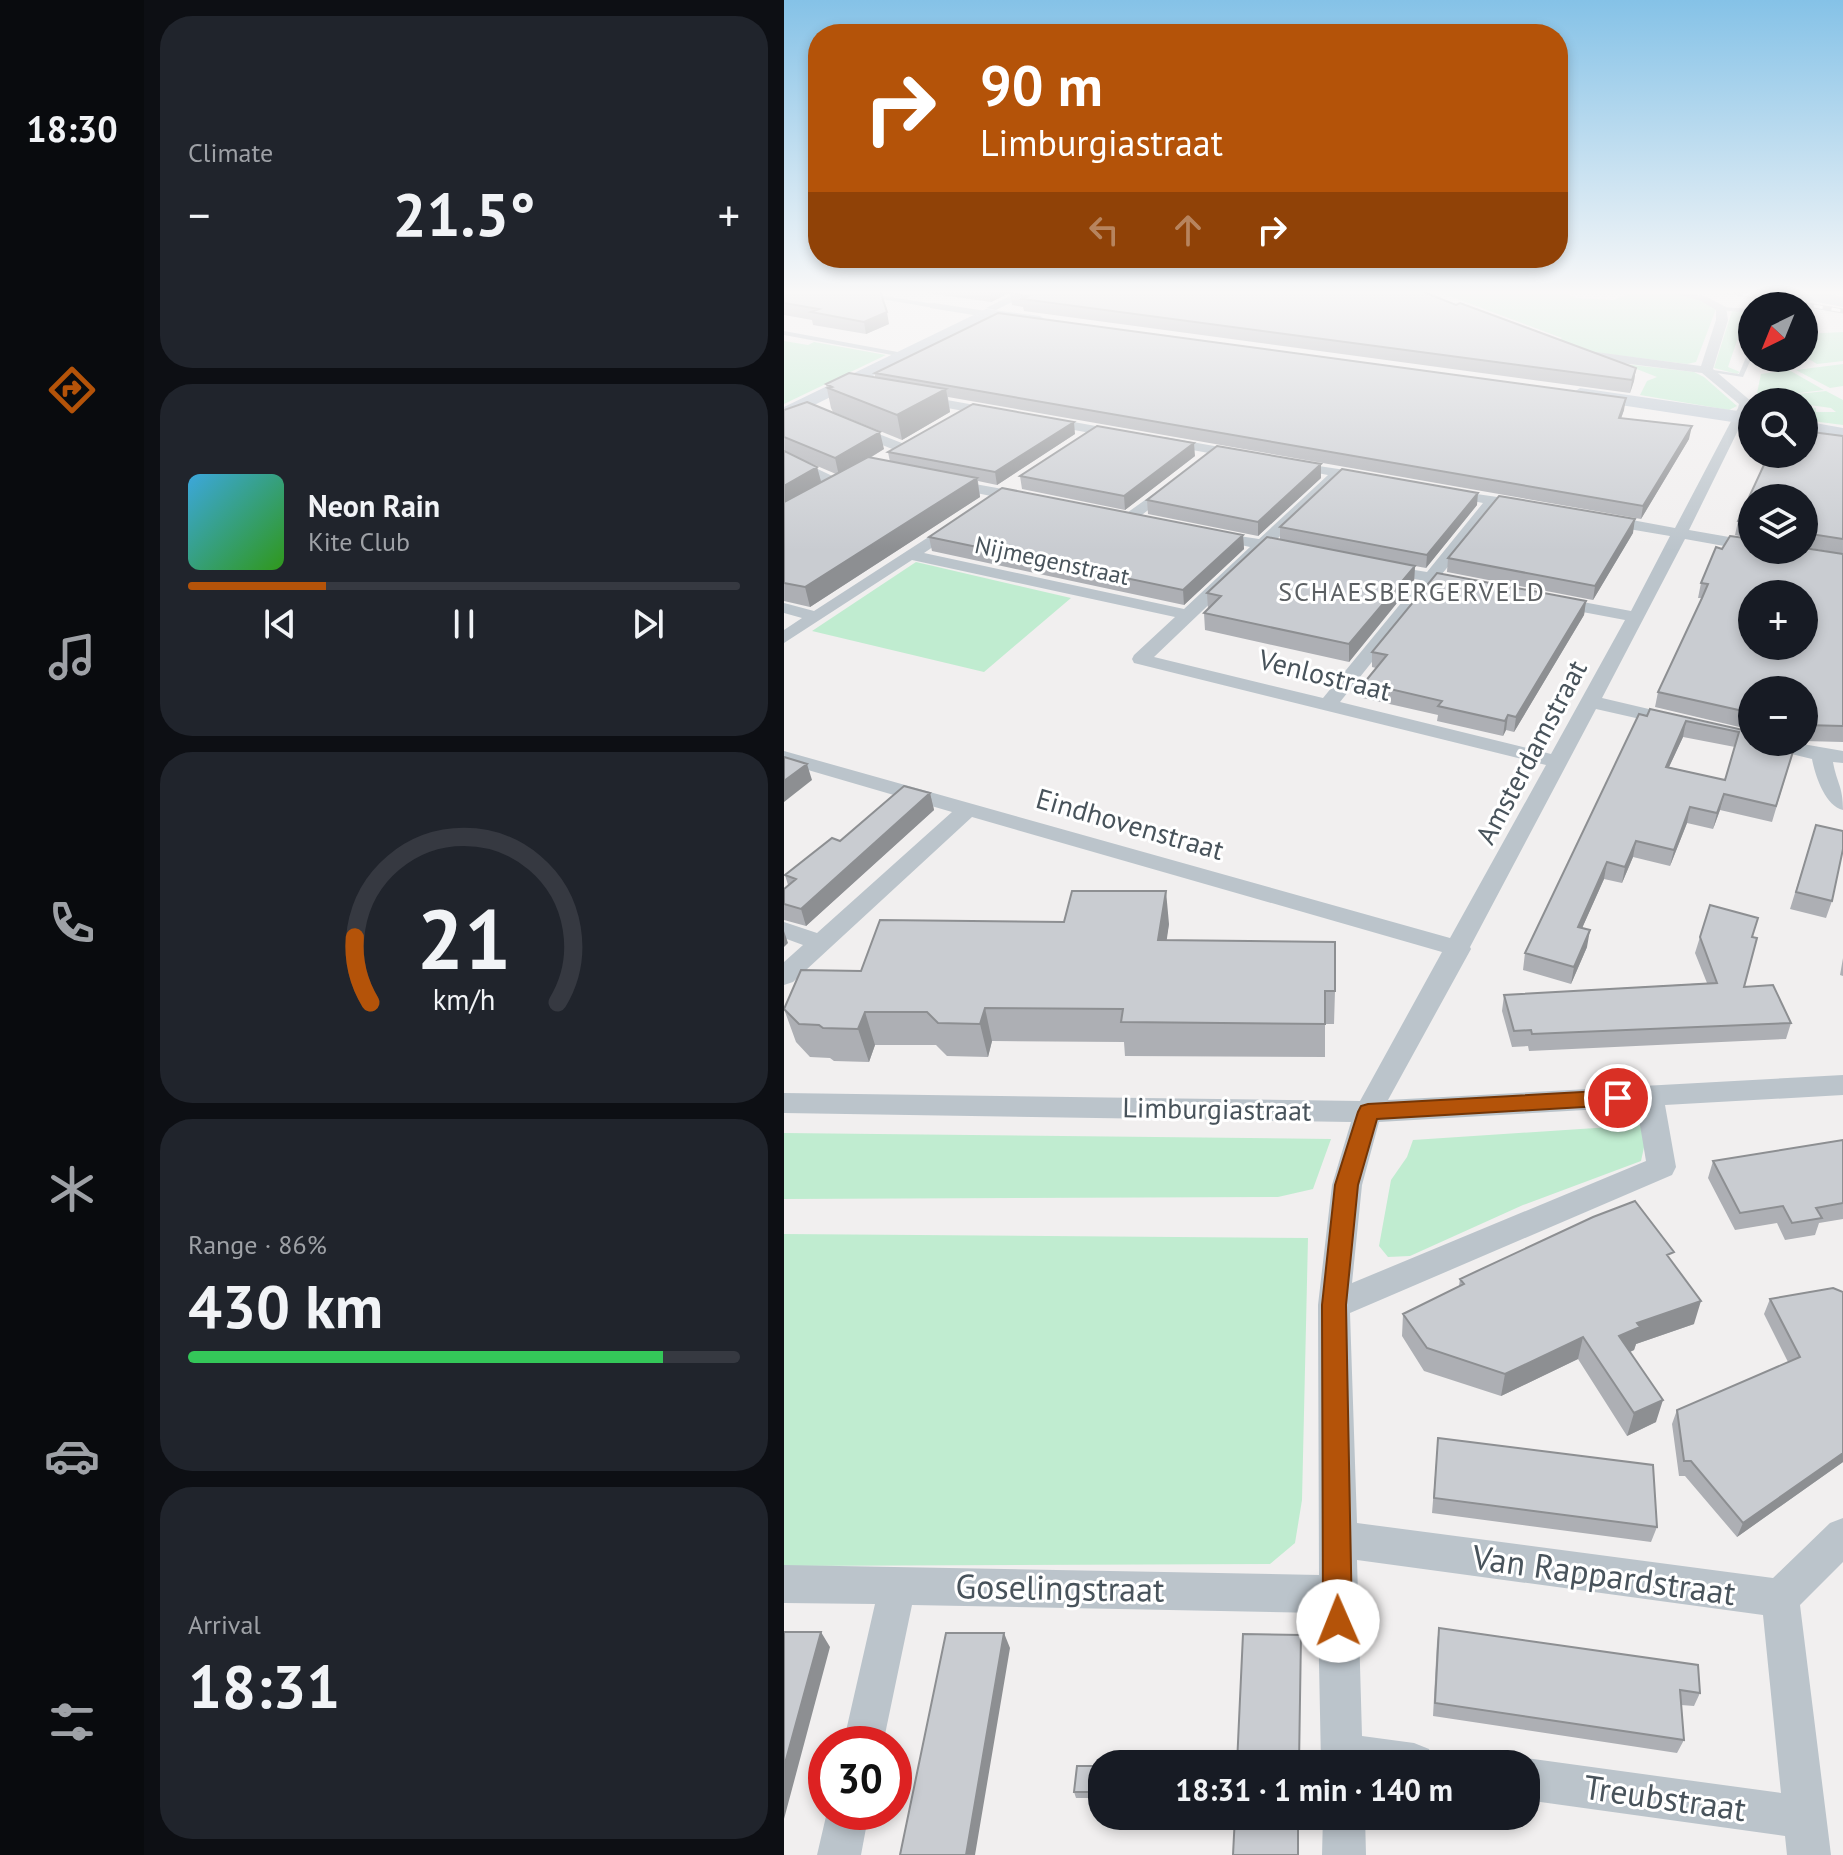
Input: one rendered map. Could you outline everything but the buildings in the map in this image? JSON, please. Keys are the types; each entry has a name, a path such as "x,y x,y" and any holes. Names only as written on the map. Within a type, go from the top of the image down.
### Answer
{"street":[{"path":"784,414 859,378"},
{"path":"1715,378 1738,396"},
{"path":"842,386 871,391"},
{"path":"1561,392 1738,417"},
{"path":"900,396 1148,439 1203,460 1269,460 1385,481"},
{"path":"949,422 973,408"},
{"path":"833,420 908,445 881,461"},
{"path":"1072,446 1096,430"},
{"path":"1818,430 1843,434"},
{"name":"Amsterdamstraat","path":"1342,1750 1334,1305 1347,1185 1368,1112 1459,949 1588,701 1738,432"},
{"path":"784,457 839,485"},
{"path":"1158,524 1122,517 1203,460"},
{"path":"1185,614 1339,472"},
{"path":"784,638 1025,478"},
{"path":"928,480 1044,502"},
{"path":"1432,489 1540,508"},
{"path":"1328,704 1494,500"},
{"path":"1587,517 1738,543"},
{"path":"1187,530 1307,553"},
{"name":"Nijmegenstraat","path":"910,555 1185,614"},
{"path":"1369,565 1475,586"},
{"path":"1534,597 1636,617"},
{"path":"784,608 817,617"},
{"name":"Venlostraat","path":"1185,614 1141,656 1143,661 1558,762"},
{"path":"1588,701 1693,725"},
{"path":"1818,754 1843,757"},
{"path":"1821,755 1825,775 1843,804"},
{"name":"Eindhovenstraat","path":"784,757 1459,949"},
{"path":"784,976 968,809"},
{"path":"784,930 820,942"},
{"name":"Limburgiastraat","path":"784,1103 1368,1112 1843,1085"},
{"path":"1334,1305 1662,1167 1649,1096"},
{"path":"1807,1836 1780,1598 1843,1536"},
{"name":"Van Rappardstraat","path":"1339,1539 1780,1598"},
{"name":"Goselingstraat","path":"784,1584 1337,1594"},
{"path":"867,1726 898,1584"},
{"name":"Treubstraat","path":"1540,1782 1807,1836"},
{"path":"839,1855 844,1830"},
{"path":"1344,1830 1344,1855"}],"green space":[{"path":"784,378 839,378 784,404"},
{"path":"1656,378 1705,378 1737,406 1729,410 1640,395 1647,381"},
{"path":"1760,378 1802,378 1824,390 1758,388"},
{"path":"1810,378 1843,378 1843,386 1830,388"},
{"path":"1826,391 1843,400 1843,425 1818,422 1818,412 1836,412 1818,406 1818,392"},
{"path":"916,562 1071,598 984,672 812,631"},
{"path":"1641,1125 1646,1138 1641,1161 1523,1205 1410,1256 1388,1257 1379,1246 1391,1180 1407,1157 1413,1140"},
{"path":"784,1133 1331,1139 1313,1189 1278,1197 784,1199"},
{"path":"784,1234 1308,1238 1302,1500 1295,1543 1270,1564 784,1566"}],"district":[{"name":"SCHAESBERGERVELD","path":"1412,592"}],"route":[{"path":"1338,1621 1334,1305 1340,1226 1347,1185 1368,1112 1618,1098"}]}
